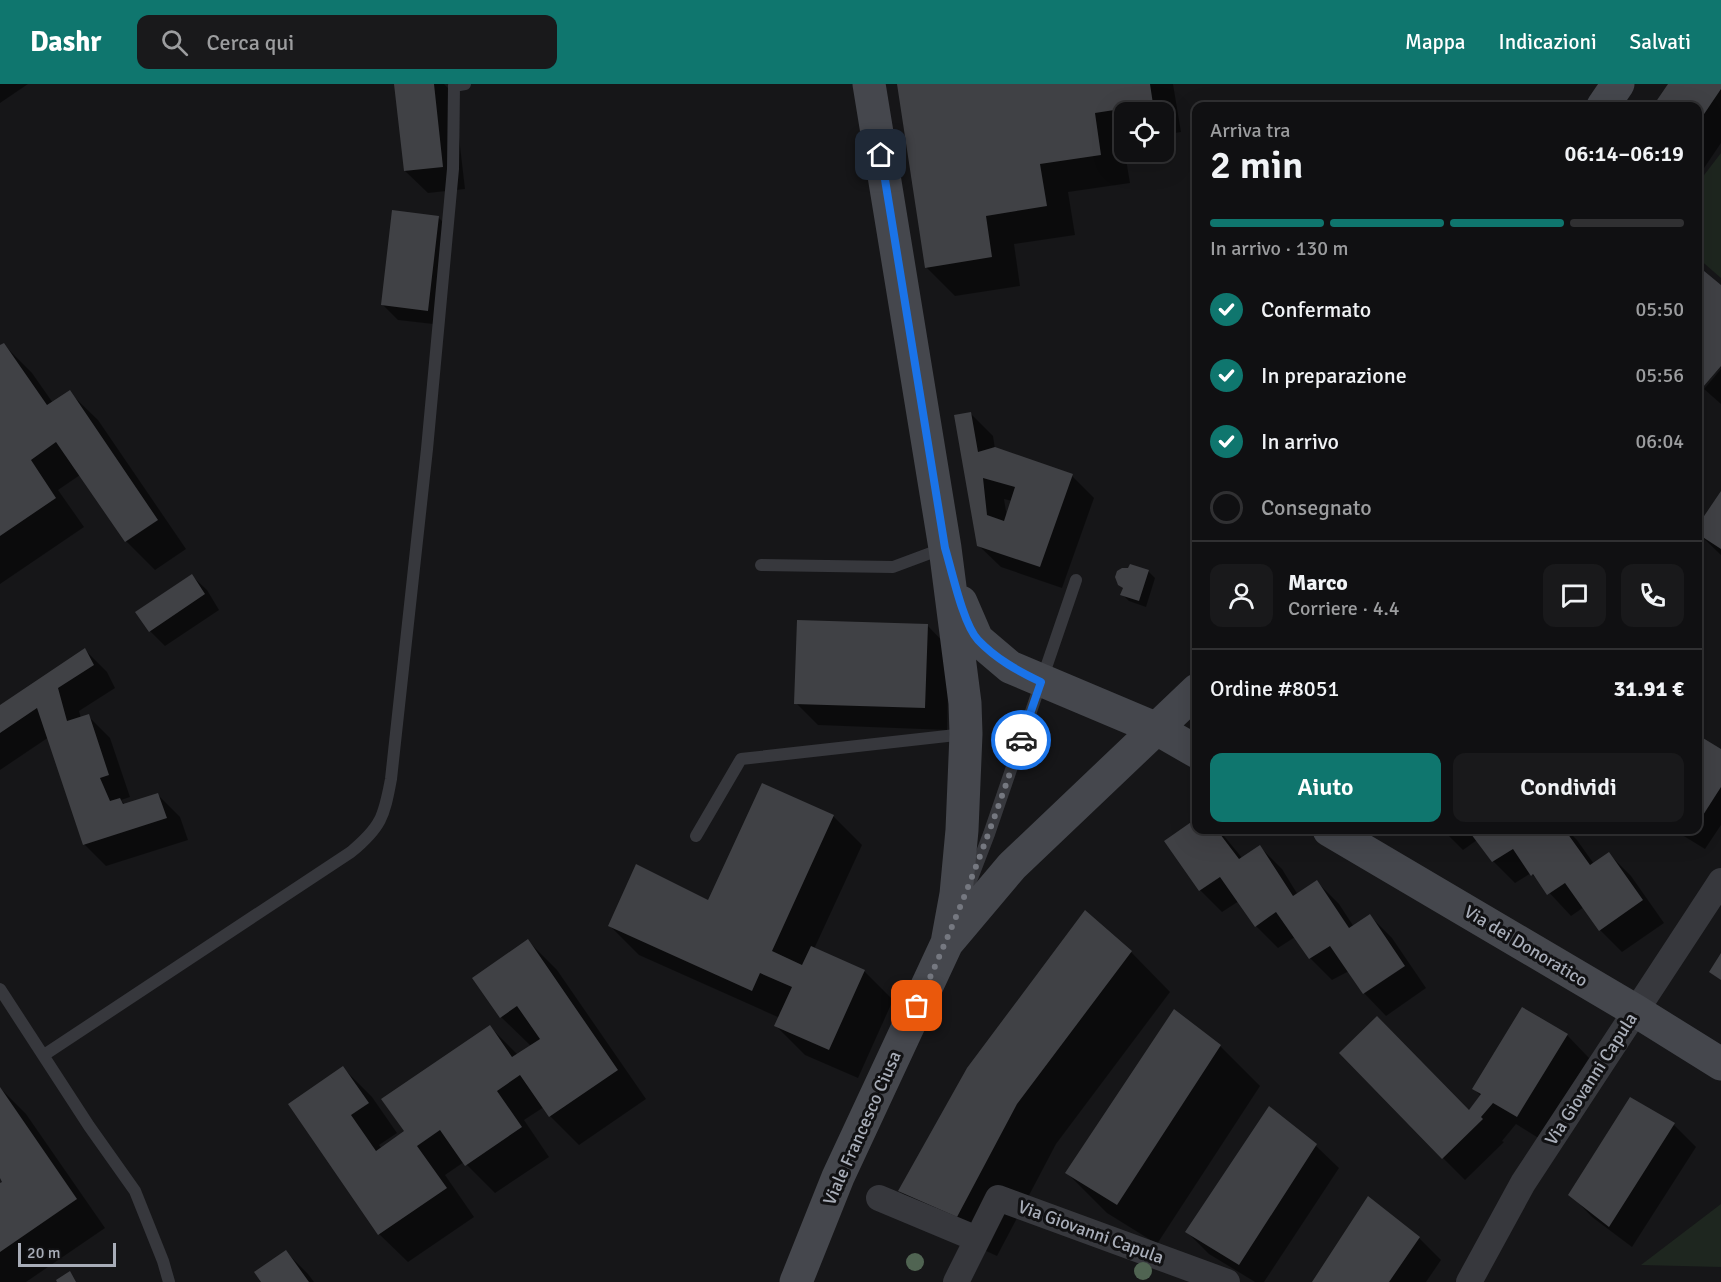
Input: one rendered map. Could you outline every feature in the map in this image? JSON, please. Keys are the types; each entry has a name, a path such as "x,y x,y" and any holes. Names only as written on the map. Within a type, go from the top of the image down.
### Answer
{"street":[{"path":"869,84 945,548 962,605 977,639 1010,667 1156,729 1192,749"},
{"path":"1606,102 1618,84"},
{"name":"Viale Francesco Ciusa","path":"796,1282 838,1177 946,942 956,894 962,830 965,718 945,548"},
{"name":"Viale Francesco Ciusa","path":"946,942 1012,866 1192,695"},
{"name":"Via dei Donoratico","path":"1336,834 1636,1011 1721,1064"},
{"name":"Via Giovanni Capula","path":"1468,1282 1523,1183 1721,881"},
{"path":"879,1198 977,1239"},
{"name":"Via Giovanni Capula","path":"956,1282 998,1198 1227,1282"}],"lane":[{"path":"44,1055 351,852 371,836 380,821 386,807 391,779 427,449 453,169 454,86 465,84"},
{"path":"761,564 893,567 945,548"},
{"path":"946,942 989,834 1076,580"},
{"path":"696,836 741,759 965,718"},
{"path":"0,989 89,1126 135,1191 169,1282"}],"shaded area":[{"path":"1721,153 1721,278 1702,261 1702,178"},
{"path":"1721,1204 1721,1267 1641,1265"}],"building":[{"path":"394,84 434,84 443,167 404,171"},
{"path":"897,84 1150,84 1153,102 1114,102 1114,110 1095,113 1101,155 1040,164 1047,206 986,216 992,257 925,268"},
{"path":"1668,84 1721,84 1721,89 1702,117 1702,102 1656,102"},
{"path":"392,210 439,216 428,311 381,305"},
{"path":"1702,269 1721,285 1721,366 1703,387"},
{"path":"4,343 47,405 70,390 158,520 125,542 56,442 31,460 56,498 0,536 0,345"},
{"path":"971,412 978,452 995,447 1073,474 1040,567 977,546 954,415","holes":["983,478 1015,487 1004,521 987,515"]},
{"path":"1721,491 1721,549 1702,537 1702,519"},
{"path":"1130,564 1149,570 1139,601 1120,595 1123,588 1118,585 1115,577 1117,571 1128,568"},
{"path":"192,574 205,594 149,632 135,612"},
{"path":"797,620 928,624 925,708 794,704"},
{"path":"85,648 94,665 58,688 67,721 89,714 109,775 100,778 110,801 120,798 123,804 158,793 167,818 83,845 37,708 0,733 0,705"},
{"path":"1702,737 1721,749 1721,787 1702,817"},
{"path":"762,783 834,815 772,951 802,965 811,946 865,970 829,1050 774,1026 792,987 760,973 752,991 608,926 636,864 708,900"},
{"path":"1192,821 1192,834 1220,834 1239,859 1260,845 1293,896 1317,880 1349,928 1370,914 1405,966 1363,994 1330,946 1309,959 1276,912 1255,927 1220,877 1199,891 1164,841"},
{"path":"1471,834 1568,834 1590,865 1609,852 1643,900 1599,931 1565,883 1547,895 1513,849 1492,862"},
{"path":"1085,910 1132,951 1017,1104 957,1217 898,1191 967,1068"},
{"path":"528,939 618,1070 549,1117 520,1075 497,1091 522,1127 465,1166 440,1130 417,1146 447,1188 378,1235 288,1104 343,1066 369,1103 351,1115 376,1151 404,1131 381,1099 490,1025 512,1057 540,1039 517,1006 500,1018 472,978"},
{"path":"1721,953 1721,980 1709,972"},
{"path":"1522,1007 1568,1034 1517,1117 1493,1103 1481,1117 1483,1119 1442,1159 1339,1053 1377,1016 1469,1110 1481,1094 1472,1089"},
{"path":"1174,1009 1221,1045 1117,1205 1065,1173"},
{"path":"0,1087 77,1199 0,1252 0,1183 2,1182 0,1178"},
{"path":"1630,1097 1675,1123 1609,1227 1568,1195"},
{"path":"1269,1106 1317,1144 1239,1265 1185,1232"},
{"path":"1368,1196 1420,1237 1389,1282 1312,1282"},
{"path":"286,1250 309,1282 261,1282 254,1272"},
{"path":"70,1271 76,1282 57,1282 56,1280"}],"way so far":[{"path":"917,1006 946,942 989,834 1021,740"}],"route":[{"path":"881,155 945,548 956,586 977,639 1010,667 1041,682 1021,740"}]}
